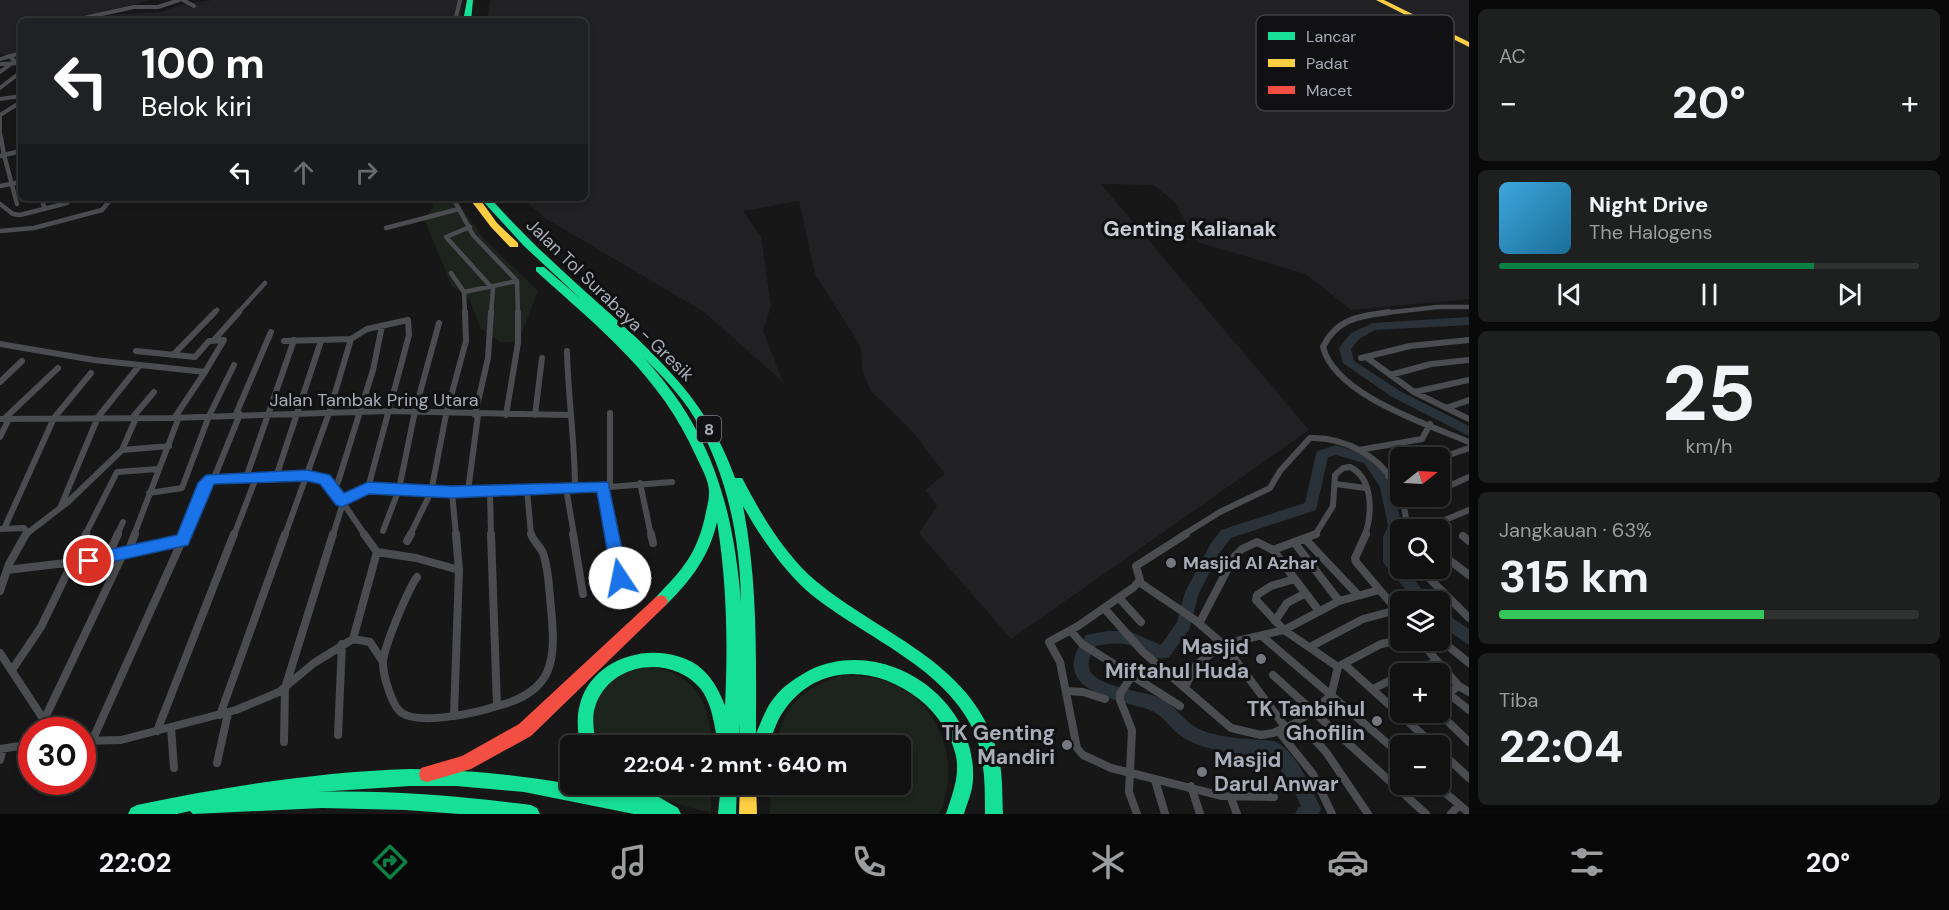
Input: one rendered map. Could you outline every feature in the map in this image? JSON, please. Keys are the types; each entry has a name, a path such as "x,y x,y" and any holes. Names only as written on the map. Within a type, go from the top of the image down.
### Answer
{"highway":[{"path":"467,18 470,0"},
{"path":"474,18 477,0"},
{"path":"1379,0 1409,15"},
{"path":"1454,38 1469,45"},
{"name":"Jalan Tol Surabaya - Gresik","path":"476,201 494,225 620,341 664,389 700,445 727,516 736,585 729,735"},
{"name":"Jalan Tol Surabaya - Gresik","path":"487,201 516,235 666,373 715,438 736,496 747,559 748,735"},
{"path":"715,438 742,490 789,564 826,598 926,661 953,686 971,710 988,746 994,814"},
{"path":"408,778 465,763 491,752 525,730 593,667 693,569 707,543 716,491"},
{"path":"585,735 585,710 599,682 618,666 629,662 661,659 686,666 701,678 712,694 725,735"},
{"path":"765,735 780,702 810,676 847,666 871,666 894,671 922,689 939,706 954,729 962,750 965,776 963,800 956,814"},
{"path":"138,814 242,792 408,778 503,781 673,814"},
{"path":"638,795 673,814"},
{"path":"727,814 728,795"},
{"path":"748,810 749,795"},
{"path":"138,814 238,803 330,798 405,800 493,807 531,814"}],"street":[{"path":"84,18 134,7 158,8 179,0"},
{"path":"456,18 459,0"},
{"path":"185,1 194,6"},
{"path":"0,59 18,54"},
{"path":"9,56 18,62"},
{"path":"0,64 14,60"},
{"path":"0,72 14,60"},
{"path":"0,88 18,74"},
{"path":"0,99 18,97"},
{"path":"0,104 10,98"},
{"path":"17,204 2,155 0,116 18,104"},
{"path":"2,155 18,152"},
{"path":"0,186 18,183"},
{"path":"42,201 45,209"},
{"path":"0,204 16,215 68,201"},
{"path":"0,231 34,228 102,210 110,201"},
{"path":"455,201 473,235 517,281 518,342 506,415"},
{"path":"386,228 459,209"},
{"path":"468,491 476,415 491,339 493,289 447,239 448,235 470,227"},
{"path":"407,540 431,492 446,415 465,341 464,292 451,273"},
{"path":"464,292 517,281"},
{"path":"136,351 196,356 208,341 215,339 265,283"},
{"path":"1469,307 1437,307 1358,316 1346,320 1327,337 1323,347 1325,358 1342,377 1402,411 1469,442"},
{"path":"173,355 217,310"},
{"path":"284,340 351,339 367,329 408,320 409,335 368,488"},
{"path":"382,531 399,489 415,411 439,323"},
{"path":"333,488 338,482 373,370 382,326"},
{"path":"214,478 271,332"},
{"path":"45,717 125,553 169,446 177,417 224,342 215,339"},
{"path":"217,763 224,714 329,412 351,339"},
{"path":"246,478 294,340"},
{"path":"1469,340 1410,346 1364,358 1414,392 1469,418"},
{"path":"276,477 321,341"},
{"path":"0,344 138,366 205,372"},
{"path":"567,351 569,415 575,445 575,488"},
{"path":"535,415 542,358"},
{"path":"1390,375 1419,366 1469,360"},
{"path":"0,382 3,376 22,361"},
{"path":"149,493 182,488 209,416 234,365"},
{"path":"60,510 98,417 138,366"},
{"path":"0,437 4,419 58,368"},
{"path":"27,532 24,528 2,529 54,418 91,373"},
{"path":"1414,392 1469,380"},
{"path":"0,591 7,570 27,532 60,510 122,450 134,418 154,392"},
{"path":"1446,408 1469,400"},
{"name":"Jalan Tambak Pring Utara","path":"4,419 134,418 360,411 415,411 446,415 569,415"},
{"path":"610,413 606,486 621,585"},
{"path":"1359,450 1422,439 1430,424"},
{"path":"1332,814 1313,774 1224,645 1200,622 1186,615 1139,582 1136,566 1220,512 1270,488 1275,484 1280,471 1305,441 1315,438 1333,440 1359,450 1390,479"},
{"path":"122,450 169,446"},
{"path":"1450,455 1469,448"},
{"path":"1273,550 1314,536 1334,506 1335,476 1340,470 1355,466 1365,488 1370,512 1361,548 1355,558 1390,603"},
{"path":"12,670 41,627 114,474 158,469"},
{"path":"96,722 183,540 205,483 214,478 307,476 325,479 377,552 416,558 459,570"},
{"path":"1450,486 1469,477"},
{"path":"157,731 256,478"},
{"path":"284,742 285,688 342,502 368,488 452,492 672,482"},
{"path":"640,483 653,543"},
{"path":"1336,484 1365,488"},
{"path":"566,488 583,594"},
{"path":"96,741 117,741 224,714 285,688 342,644 353,639 369,642 383,662 394,706 399,712 420,717 474,714 521,699 545,678 552,663 548,582 543,553 531,536 527,489"},
{"path":"490,490 497,706"},
{"path":"452,492 459,570 454,716"},
{"path":"1447,519 1469,510"},
{"path":"107,558 123,522"},
{"path":"1305,539 1358,595"},
{"path":"7,570 107,558 183,540"},
{"path":"1200,622 1234,557 1242,549 1262,542 1273,550 1319,611"},
{"path":"1294,542 1339,601"},
{"path":"353,639 377,552"},
{"path":"1450,561 1469,576"},
{"path":"383,662 407,592 417,577"},
{"path":"1295,579 1271,586 1256,597 1263,610 1284,630 1341,665 1390,704"},
{"path":"1430,579 1469,618"},
{"path":"1139,582 1120,599 1071,631 1055,637 1048,644 1060,662 1078,753 1130,773 1191,786 1231,798 1274,797"},
{"path":"1185,687 1196,665 1224,645 1284,630 1339,601 1379,590"},
{"path":"1275,621 1287,603 1304,594"},
{"path":"1120,599 1142,622"},
{"path":"1104,608 1160,667 1231,728 1250,734 1283,731 1331,696 1341,665 1390,643"},
{"path":"1310,647 1363,619 1390,614"},
{"path":"1071,631 1085,646 1180,706"},
{"path":"1263,637 1390,746"},
{"path":"338,735 342,644"},
{"path":"1450,648 1469,663"},
{"path":"1428,651 1459,686 1469,692"},
{"path":"1,656 42,717"},
{"path":"1273,675 1426,814"},
{"path":"1131,676 1120,697 1132,730 1129,792 1137,814"},
{"path":"1373,689 1390,680"},
{"path":"1450,693 1459,686"},
{"path":"1067,691 1083,692 1105,699"},
{"path":"1450,695 1469,710"},
{"path":"1297,721 1341,771 1368,814"},
{"path":"1411,723 1424,735"},
{"path":"1449,723 1469,742"},
{"path":"171,728 174,768"},
{"path":"0,760 2,749 18,746"},
{"path":"1450,760 1469,778"},
{"path":"1155,780 1165,814"},
{"path":"1191,786 1200,814"},
{"path":"1448,795 1469,813"},
{"path":"1231,798 1237,814"},
{"path":"1451,814 1459,805"}],"shaded area":[{"path":"0,0 151,0 82,18 18,18 18,52 8,55 0,54"},
{"path":"212,0 463,0 460,18 96,18 161,12 180,5"},
{"path":"490,0 1469,0 1469,299 1351,310 1306,274 1197,242 1174,201 1153,185 1101,184 1309,430 1011,639 919,533 937,506 925,490 945,474 912,431 871,391 862,370 861,347 815,274 799,201 743,211 761,237 771,306 763,331 783,382 704,312 545,218 525,201 588,201 588,18 487,18"},
{"path":"431,201 457,201 484,239 538,291 522,332 513,342 501,342 481,329 470,300 452,286 424,219 434,206"},
{"path":"648,666 677,675 688,682 703,703 710,735 593,735 594,714 601,692 607,683 630,671"},
{"path":"842,675 870,677 891,682 913,696 926,709 944,741 948,759 948,778 939,814 770,814 771,795 911,795 911,735 779,735 784,718 797,700 806,692"},
{"path":"650,795 711,795 711,813"}],"waterway":[{"path":"1469,321 1373,327 1355,336 1345,348 1349,363 1396,394 1469,431"},
{"path":"1304,814 1312,809 1296,776 1274,749 1230,745 1198,737 1184,729 1158,705 1110,692 1097,686 1087,679 1081,669 1082,656 1091,640 1112,637 1129,638 1164,652 1184,625 1192,592 1216,547 1226,534 1311,506 1322,454 1336,450 1368,460 1386,486 1395,526 1390,537 1390,561 1416,591"},
{"path":"1450,624 1469,638"}],"traffic: fast":[{"path":"467,18 470,0"},
{"path":"488,201 528,244 665,372 698,412 721,455 736,501 744,548 748,596 748,735"},
{"path":"540,269 605,326 650,372 691,430 710,472 723,516 731,560 735,651 731,735"},
{"path":"737,482 779,551 800,575 836,605 916,657 941,676 962,698 979,724 992,762 994,814"},
{"path":"661,601 686,575 700,554 709,529 716,494"},
{"path":"587,735 586,711 589,700 598,685 610,673 626,665 642,660 660,659 677,663 692,671 705,683 716,704 725,735"},
{"path":"764,735 782,700 796,687 822,672 850,666 872,667 893,674 913,684 931,699 946,716 958,736 964,757 965,779 955,814"},
{"path":"137,814 273,789 318,783 410,777 456,778 524,784 588,795 672,814"},
{"path":"639,795 663,808"},
{"path":"727,814 728,795"},
{"path":"197,807 281,801 364,800 447,804 531,814"}],"traffic: slow":[{"path":"1379,0 1409,15"},
{"path":"1454,38 1469,45"},
{"path":"476,201 494,225 514,245"},
{"path":"748,795 748,814"}],"traffic: jam":[{"path":"427,774 465,763 525,730 661,601"}],"place":[{"name":"Masjid Al Azhar","path":"1171,563"},
{"name":"Masjid Miftahul Huda","path":"1261,659"},
{"name":"TK Tanbihul Ghofilin","path":"1377,721"},
{"name":"TK Genting Mandiri","path":"1067,745"},
{"name":"Masjid Darul Anwar","path":"1202,772"}],"district":[{"name":"Genting Kalianak","path":"1190,229"}],"route":[{"path":"89,561 183,540 205,483 211,479 317,476 325,479 342,501 368,488 452,492 603,486 620,578"}]}
